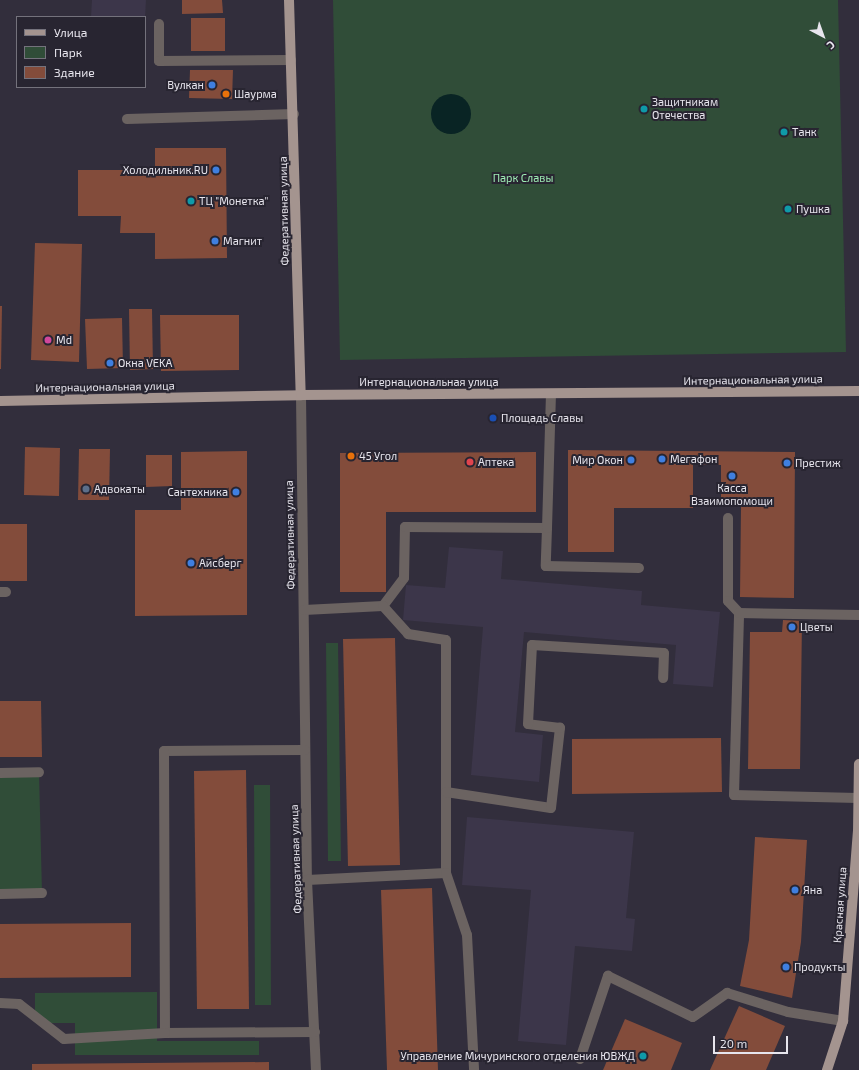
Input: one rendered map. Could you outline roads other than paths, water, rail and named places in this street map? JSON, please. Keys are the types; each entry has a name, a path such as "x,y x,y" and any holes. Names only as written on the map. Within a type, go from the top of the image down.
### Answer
{"main road":[{"name":"Федеративная улица","path":"289,0 294,114 301,395"},
{"name":"Интернациональная улица","path":"0,401 301,395 859,391"},
{"name":"Красная улица","path":"827,1070 843,1022 857,880 859,764"}],"street":[{"path":"159,24 159,61 291,60"},
{"path":"127,119 294,114"},
{"path":"551,394 546,566 639,568"},
{"name":"Федеративная улица","path":"301,395 305,750 308,880 316,1070"},
{"path":"728,518 728,601 738,612 734,795 858,798"},
{"path":"304,610 382,606 404,578 405,527 547,528"},
{"path":"382,606 408,634 446,640 446,872 467,935 474,1070"},
{"path":"738,612 859,615"},
{"path":"446,792 551,808 560,728 528,724 532,645 664,653 663,678"},
{"path":"165,1032 164,751 305,750"},
{"path":"0,773 39,772"},
{"path":"308,880 446,872"},
{"path":"0,894 42,893"},
{"path":"580,1059 608,976 693,1017 727,993 788,1012 843,1022"},
{"path":"0,1003 19,1004 64,1039 165,1032 315,1032"}],"place":[{"name":"Вулкан","path":"212,85"},
{"name":"Шаурма","path":"226,94"},
{"name":"Защитникам Отечества","path":"644,109"},
{"name":"Танк","path":"784,132"},
{"name":"Холодильник.RU","path":"216,170"},
{"name":"ТЦ \"Монетка\"","path":"191,201"},
{"name":"Пушка","path":"788,209"},
{"name":"Магнит","path":"215,241"},
{"name":"Md","path":"48,340"},
{"name":"Окна VEKA","path":"110,363"},
{"name":"Площадь Славы","path":"493,418"},
{"name":"45 Угол","path":"351,456"},
{"name":"Мегафон","path":"662,459"},
{"name":"Мир Окон","path":"631,460"},
{"name":"Аптека","path":"470,462"},
{"name":"Престиж","path":"787,463"},
{"name":"Касса Взаимопомощи","path":"732,476"},
{"name":"Адвокаты","path":"86,489"},
{"name":"Сантехника","path":"236,492"},
{"name":"Айсберг","path":"191,563"},
{"name":"Цветы","path":"792,627"},
{"name":"Яна","path":"795,890"},
{"name":"Продукты","path":"786,967"},
{"name":"Управление Мичуринского отделения ЮВЖД","path":"643,1056"}],"park label":[{"name":"Парк Славы","path":"523,178"}]}
